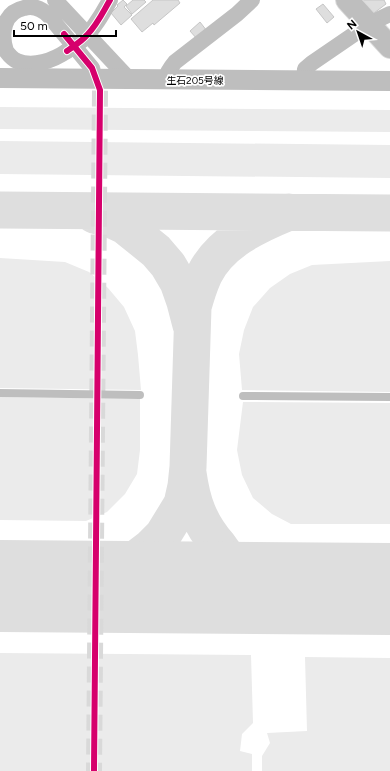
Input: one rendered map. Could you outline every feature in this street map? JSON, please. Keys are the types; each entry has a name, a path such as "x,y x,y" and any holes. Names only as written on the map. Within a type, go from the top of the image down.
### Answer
{"main road":[{"path":"347,0 390,47"}],"street":[{"path":"55,0 84,38 128,80"},
{"path":"92,68 49,16 40,9 27,7 15,11 6,19 0,32 0,39 3,46 12,58 17,61 23,63 35,63 55,58 67,51 84,38 99,20 110,0"},
{"path":"165,80 167,73 175,62 237,14 252,0"},
{"path":"304,81 305,69 312,63 369,24 390,14"},
{"name":"生石205号線","path":"0,78 390,81"}],"lane":[{"path":"0,393 140,395"},
{"path":"243,396 390,397"}],"shaded area":[{"path":"0,107 390,110 390,132 0,129"},
{"path":"0,141 390,145 390,178 0,174"},
{"path":"0,258 65,262 89,272 108,288 124,307 135,331 141,390 0,388"},
{"path":"390,261 390,392 242,390 239,354 244,330 253,307 270,288 290,274 312,265"},
{"path":"0,397 140,399 140,450 137,474 125,494 107,512 86,521 0,520"},
{"path":"243,402 390,403 390,524 291,524 272,514 253,498 242,475 237,450"},
{"path":"0,653 251,655 253,723 242,734 240,751 252,754 252,771 0,771"},
{"path":"305,657 390,658 390,771 262,771 262,756 270,743 267,733 307,731"}],"building":[{"path":"123,0 127,4 124,7 132,15 121,25 111,13"},
{"path":"133,0 144,0 146,2 132,14 126,6"},
{"path":"153,0 178,0 180,3 154,25 153,23 142,32 131,19"},
{"path":"360,0 384,0 386,4 370,16"},
{"path":"323,4 334,17 327,23 316,9"},
{"path":"200,22 207,31 197,39 190,31"}],"taxiway":[{"path":"0,210 390,213"},
{"path":"87,587 114,574 150,548 163,535 182,504 188,467 193,307 204,275 211,263 229,244 252,229 289,212"},
{"path":"94,215 110,219 125,226 156,251 168,265 178,282 191,325"},
{"path":"188,473 194,503 201,520 225,554 248,572 283,588"}],"runway":[{"path":"0,586 390,589"}],"tunnel":[{"path":"92,68 100,90 94,771"}],"cycle path":[{"path":"67,51 91,31 110,0"},
{"path":"64,34 92,68 100,90 94,771"}]}
